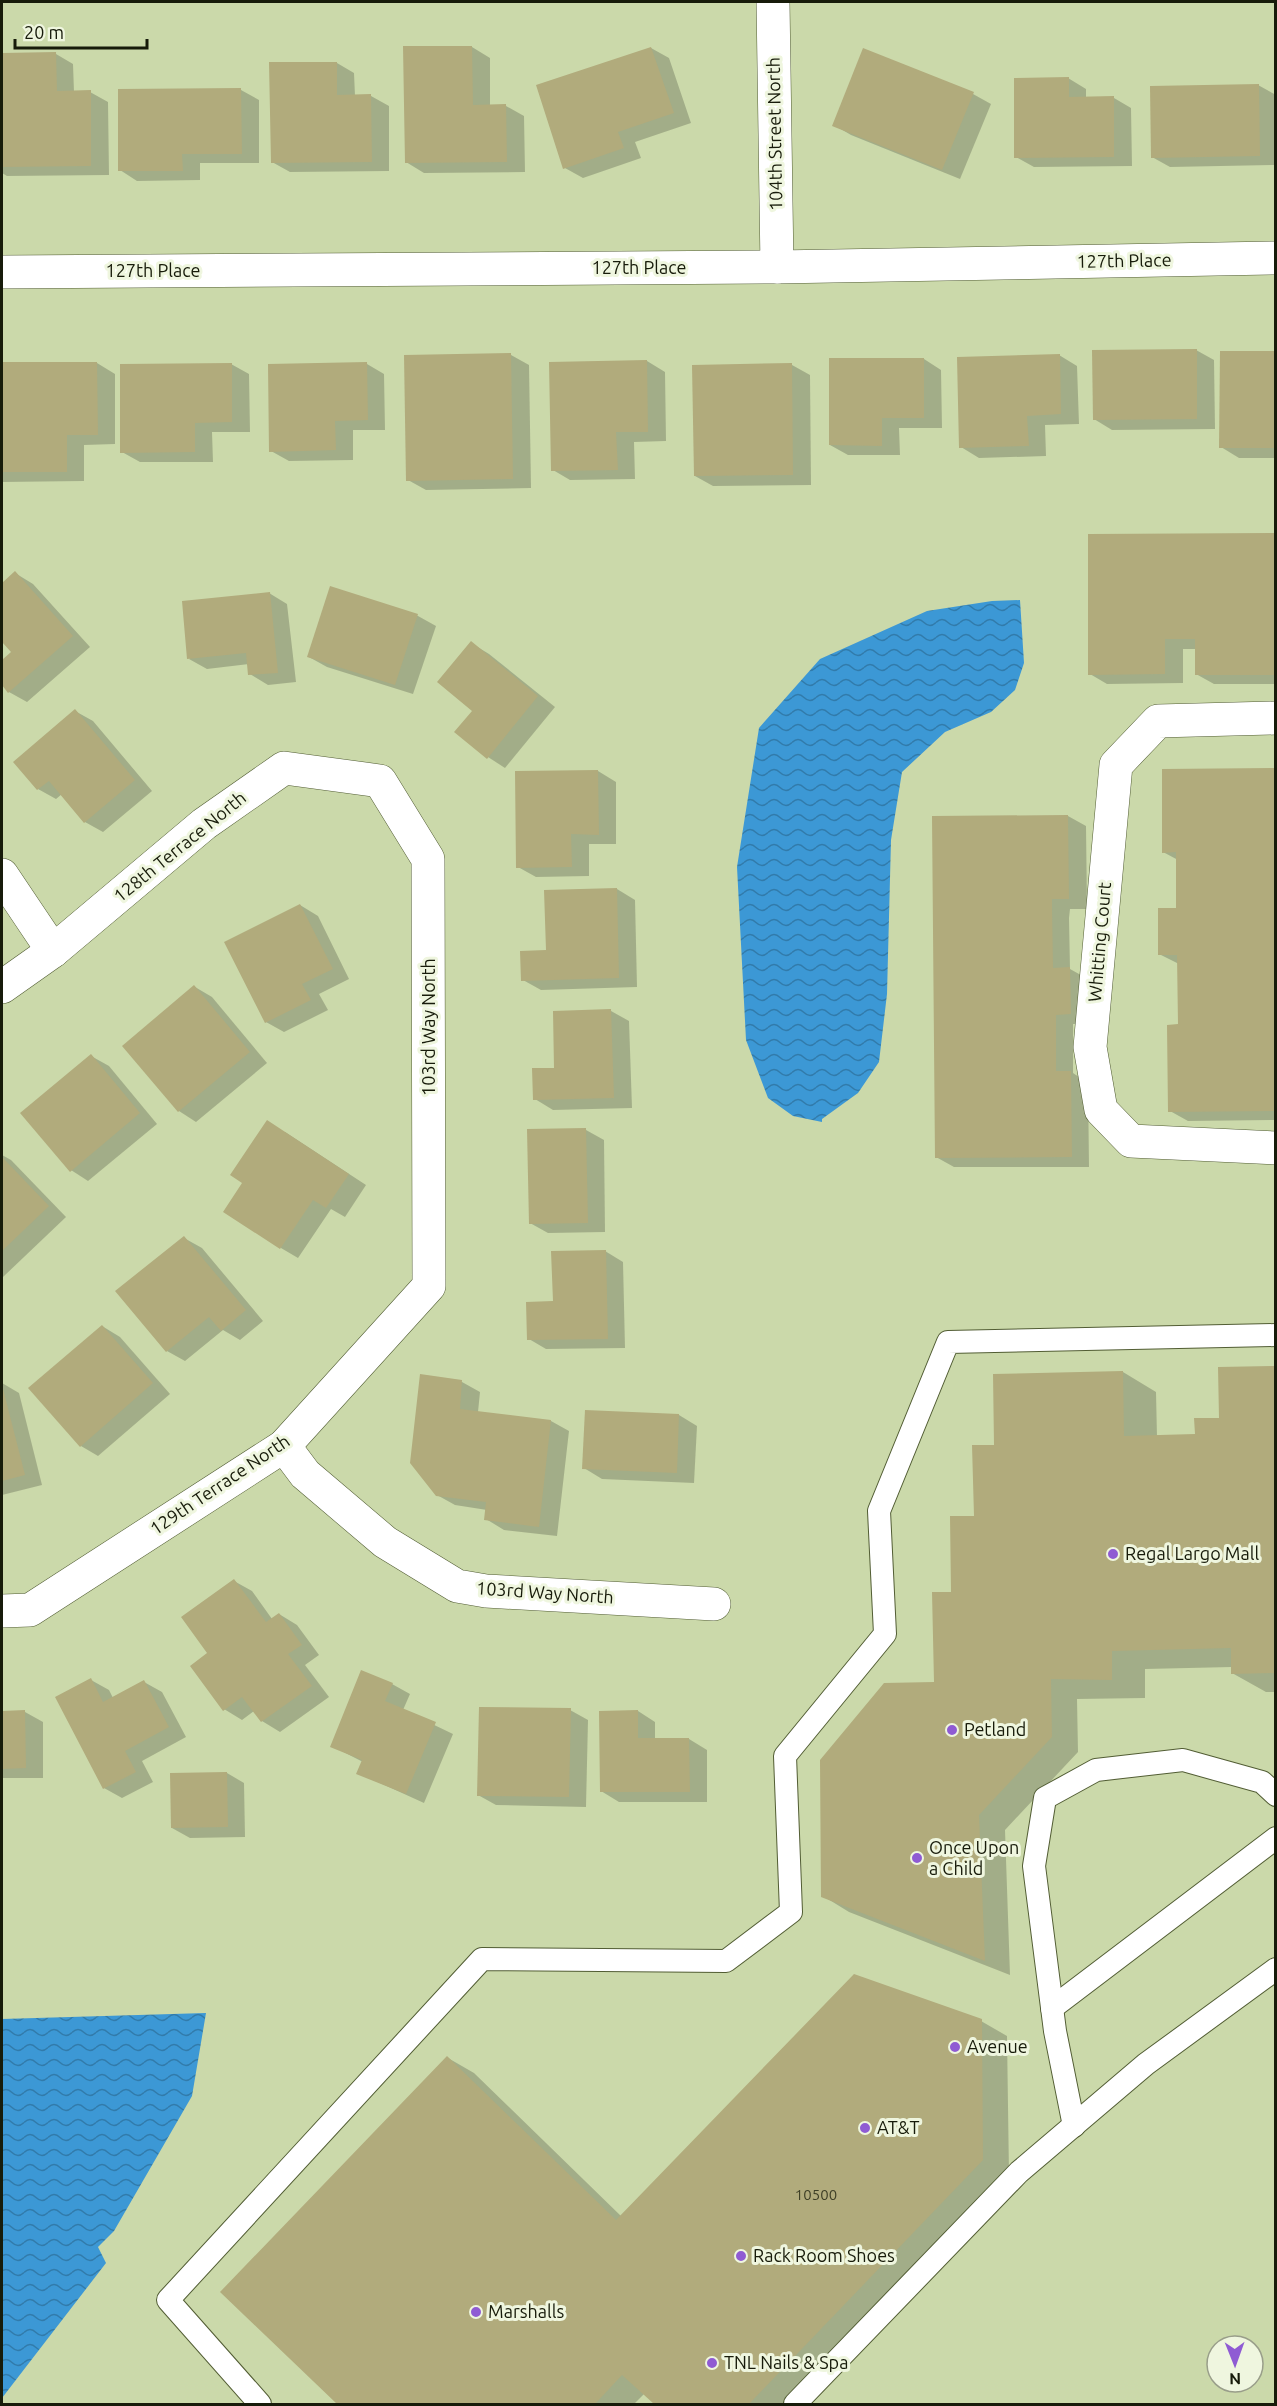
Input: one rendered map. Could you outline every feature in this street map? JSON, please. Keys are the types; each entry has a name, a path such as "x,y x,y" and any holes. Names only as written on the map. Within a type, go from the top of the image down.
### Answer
{"street":[{"name":"104th Street North","path":"773,2 777,267"},
{"name":"127th Place","path":"2,272 777,267 1275,258"},
{"name":"Whitting Court","path":"1275,718 1158,721 1116,765 1090,1047 1101,1110 1131,1141 1275,1148"},
{"name":"128th Terrace North","path":"2,987 53,951 204,824 284,768 380,781"},
{"name":"103rd Way North","path":"380,781 428,859 429,1286"},
{"path":"2,875 53,951"},
{"name":"129th Terrace North","path":"2,1611 30,1610 284,1446 429,1286"},
{"name":"103rd Way North","path":"284,1446 305,1474 385,1542 457,1586 486,1591 714,1604"}],"lane":[{"path":"260,2404 168,2300 482,1959 726,1961 791,1912 785,1756 885,1634 879,1511 948,1342 1275,1335"},
{"path":"1074,2126 1052,2008 1035,1866 1045,1798 1096,1770 1183,1760 1262,1782 1275,1795"},
{"path":"1052,2008 1275,1838"},
{"path":"795,2404 1011,2180 1146,2064 1275,1969"}],"water":[{"path":"1020,600 1024,663 1015,690 991,712 945,732 902,772 891,840 887,994 879,1062 858,1093 822,1119 822,1122 793,1116 768,1098 746,1040 737,867 759,728 820,659 927,611 992,601"},
{"path":"206,2013 192,2096 114,2231 98,2247 106,2263 2,2398 2,2019"}],"building":[{"path":"403,46 472,46 473,105 506,104 507,162 405,163"},
{"path":"651,47 674,113 618,132 624,148 563,169 536,85"},
{"path":"863,48 974,92 942,170 832,126"},
{"path":"56,52 57,91 91,90 91,166 2,167 2,53"},
{"path":"269,62 337,62 337,95 371,94 372,162 271,163"},
{"path":"1069,77 1069,97 1114,96 1114,157 1014,158 1014,78"},
{"path":"1259,84 1260,156 1151,158 1150,86"},
{"path":"241,88 242,154 182,154 183,171 118,171 118,89"},
{"path":"1197,349 1197,419 1093,420 1092,350"},
{"path":"1220,351 1276,351 1276,448 1219,448"},
{"path":"511,353 513,479 406,481 404,355"},
{"path":"1060,354 1061,414 1027,416 1029,446 959,448 957,357"},
{"path":"829,358 924,358 924,418 882,418 882,446 829,445"},
{"path":"647,360 648,432 616,432 618,470 551,471 549,362"},
{"path":"2,362 97,362 98,435 67,435 67,472 2,472"},
{"path":"367,362 368,420 335,421 336,450 269,452 268,364"},
{"path":"232,363 232,422 195,423 195,452 120,453 120,364"},
{"path":"792,363 793,475 694,476 692,365"},
{"path":"1276,533 1276,675 1195,675 1195,639 1165,639 1165,674 1088,675 1088,534"},
{"path":"15,571 73,636 8,693 2,685 2,660 11,652 2,642 2,583"},
{"path":"330,586 418,614 395,685 307,657"},
{"path":"270,592 278,673 248,675 246,653 187,659 182,601"},
{"path":"471,641 538,696 487,759 454,732 472,711 437,682"},
{"path":"75,709 135,780 84,823 49,781 37,790 13,762"},
{"path":"1276,768 1276,1111 1168,1112 1167,1025 1178,1024 1177,955 1158,955 1158,908 1176,908 1176,852 1162,853 1162,769"},
{"path":"598,770 599,835 571,834 572,867 516,868 515,771"},
{"path":"1068,815 1069,899 1052,899 1052,908 1053,968 1070,967 1071,1014 1056,1015 1056,1071 1071,1071 1072,1157 935,1158 932,816"},
{"path":"617,888 619,978 521,981 520,951 546,950 544,890"},
{"path":"300,904 333,969 302,984 311,1000 265,1023 224,942"},
{"path":"194,985 250,1052 178,1112 122,1046"},
{"path":"611,1009 614,1098 533,1100 532,1068 554,1068 553,1011"},
{"path":"91,1054 140,1113 70,1172 20,1113"},
{"path":"267,1120 349,1174 326,1208 313,1200 280,1249 223,1212 242,1183 230,1175"},
{"path":"586,1128 588,1223 529,1224 527,1129"},
{"path":"2,1157 49,1206 2,1251"},
{"path":"184,1236 246,1310 221,1331 209,1317 166,1352 115,1291"},
{"path":"606,1250 608,1339 527,1340 526,1302 553,1301 551,1251"},
{"path":"102,1325 153,1383 80,1447 28,1388"},
{"name":"Regal Largo Mall","path":"1276,1366 1276,1673 1231,1674 1231,1648 1112,1651 1112,1680 1051,1679 1052,1737 979,1815 985,1961 821,1897 820,1760 884,1683 934,1682 932,1592 951,1592 950,1516 974,1516 972,1445 994,1445 993,1374 1123,1371 1124,1436 1195,1434 1194,1418 1219,1418 1218,1367"},
{"path":"420,1374 462,1380 460,1409 551,1420 539,1527 484,1520 486,1502 436,1496 410,1463"},
{"path":"2,1385 25,1475 2,1481"},
{"path":"585,1410 679,1414 677,1473 582,1469"},
{"path":"234,1579 266,1622 279,1613 302,1645 288,1654 312,1686 261,1722 242,1697 223,1711 190,1666 207,1653 181,1617"},
{"path":"361,1670 393,1683 385,1701 436,1722 406,1794 356,1774 362,1760 330,1747"},
{"path":"91,1678 103,1702 144,1680 169,1727 125,1751 136,1772 103,1789 55,1697"},
{"path":"479,1707 571,1708 569,1797 477,1796"},
{"path":"25,1710 26,1768 2,1769 2,1711"},
{"path":"638,1710 638,1738 689,1738 690,1792 600,1792 599,1711"},
{"path":"227,1772 228,1827 171,1828 170,1773"},
{"path":"854,1974 982,2019 983,2160 749,2404 654,2404 622,2375 595,2404 337,2404 220,2292 447,2056 616,2220"}],"place":[{"name":"Regal Largo Mall","path":"1113,1554"},
{"name":"Petland","path":"952,1730"},
{"name":"Once Upon a Child","path":"917,1858"},
{"name":"Avenue","path":"955,2047"},
{"name":"AT&T","path":"865,2128"},
{"name":"Rack Room Shoes","path":"741,2256"},
{"name":"Marshalls","path":"476,2312"},
{"name":"TNL Nails & Spa","path":"712,2363"}]}
